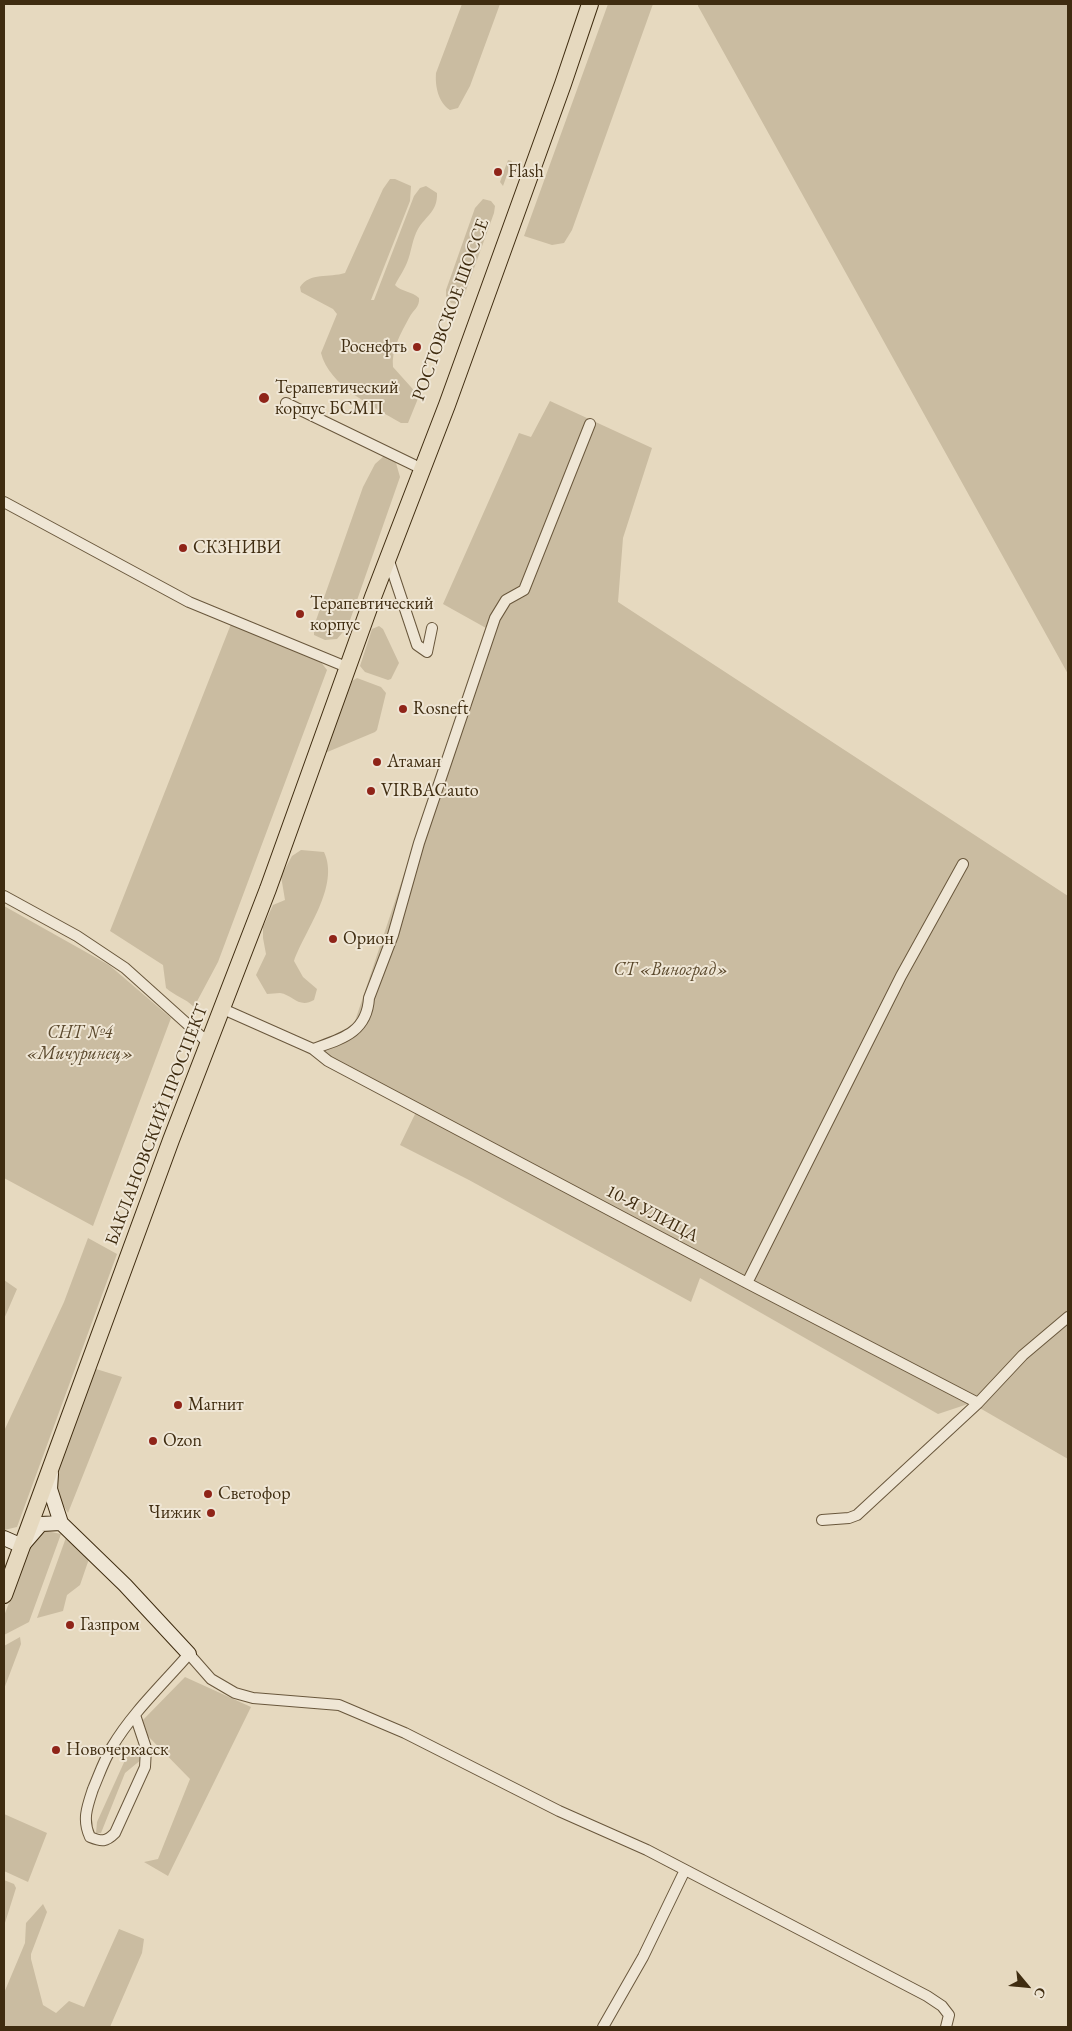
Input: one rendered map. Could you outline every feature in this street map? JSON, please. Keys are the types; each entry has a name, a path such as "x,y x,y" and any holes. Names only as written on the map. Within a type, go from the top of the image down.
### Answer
{"main road":[{"path":"560,82 586,4"},
{"path":"560,82 590,4"},
{"name":"РОСТОВСКОЕ ШОССЕ","path":"344,667 366,590 560,82"},
{"name":"РОСТОВСКОЕ ШОССЕ","path":"344,667 450,396 560,82"},
{"name":"БАКЛАНОВСКИЙ ПРОСПЕКТ","path":"30,1513 166,1133 223,1008 344,667"},
{"name":"БАКЛАНОВСКИЙ ПРОСПЕКТ","path":"4,1575 14,1543 51,1468 344,667"},
{"name":"БАКЛАНОВСКИЙ ПРОСПЕКТ","path":"4,1596 14,1543"}],"street":[{"path":"286,402 414,465"},
{"path":"313,1049 352,1034 368,1008 369,998 393,935 418,843 494,618 506,600 524,590 590,424"},
{"path":"4,502 189,602 344,667"},
{"path":"388,557 418,644 426,652 432,628"},
{"path":"747,1284 902,976 963,864"},
{"path":"4,896 78,936 125,968 207,1042"},
{"name":"10-Я УЛИЦА","path":"223,1008 313,1049 328,1061 747,1284 978,1403"},
{"path":"822,1520 848,1518 857,1515 978,1403 1023,1355 1068,1316"},
{"path":"51,1468 50,1489 62,1523 125,1586 211,1679 236,1693 253,1698 340,1705 405,1733 534,1799 648,1850 927,1996 942,2006 949,2015 946,2027"},
{"path":"30,1513 62,1523"},
{"path":"14,1543 41,1524 62,1523"},
{"path":"135,1715 146,1748 145,1767 136,1792 115,1833 108,1840 101,1842 90,1837 84,1818 98,1776 111,1747 135,1715 188,1654"},
{"path":"602,2027 643,1957 685,1870"}],"green space":[{"path":"462,4 500,4 470,86 458,108 450,110 443,103 438,93 436,73"},
{"path":"608,4 653,4 572,230 564,243 552,245 524,236"},
{"path":"698,4 1068,4 1068,674 698,6"},
{"path":"508,160 512,161 503,186 500,182"},
{"path":"390,179 395,179 411,186 410,201 371,300 374,300 414,196 420,188 426,186 437,193 437,200 433,210 416,233 407,263 395,285 419,298 417,306 397,342 393,361 393,367 419,396 408,423 401,423 366,403 333,376 321,353 337,314 333,309 301,292 300,287 304,282 314,277 345,273 383,189"},
{"path":"483,199 491,201 495,206 494,213 464,296 457,304 451,303 446,296 446,290 475,208"},
{"name":"СТ «Виноград»","path":"550,401 652,448 623,538 618,602 1068,896 1068,1459 971,1403 938,1414 700,1278 691,1302 469,1180 400,1145 417,1110 305,1052 321,1042 351,1033 486,628 443,604 519,433 531,437"},
{"path":"384,456 396,463 400,477 348,626 337,639 325,640 314,635 314,626 363,487 375,464"},
{"path":"231,624 317,657 327,670 218,962 194,1007 166,988 163,965 110,931"},
{"path":"379,626 383,629 399,663 391,679 388,680 365,672 360,666 372,629"},
{"path":"357,678 381,687 386,693 377,730 325,753 352,681"},
{"path":"301,850 324,852 328,865 328,879 319,908 294,961 303,977 317,989 314,1000 304,1003 285,994 267,994 256,975 266,954 263,927 273,905 285,900 281,876 292,856"},
{"name":"СНТ №4 «Мичуринец»","path":"4,906 109,965 171,1018 93,1226 4,1178"},
{"path":"88,1238 117,1254 17,1527 4,1530 4,1431 64,1302"},
{"path":"4,1280 17,1289 4,1319"},
{"path":"96,1369 122,1377 68,1513 55,1492 56,1474"},
{"path":"42,1530 61,1534 29,1622 4,1635 4,1616 35,1534"},
{"path":"68,1532 90,1556 80,1585 67,1595 63,1611 37,1618"},
{"path":"20,1637 21,1644 4,1689 4,1646"},
{"path":"185,1677 251,1707 168,1876 144,1862 158,1859 190,1779 142,1730 142,1721"},
{"path":"139,1749 142,1759 125,1773 101,1833 96,1833 97,1822 126,1758"},
{"path":"4,1814 47,1833 28,1882 4,1871"},
{"path":"4,1880 14,1884 16,1888 4,1926"},
{"path":"43,1904 47,1912 31,1954 31,1959 43,2005 56,2013 69,2001 84,2007 119,1929 144,1939 142,1953 110,2027 9,2027 4,2025 4,1993 25,1943 26,1923"}],"place":[{"name":"Flash","path":"498,172"},
{"name":"Роснефть","path":"417,347"},
{"name":"Терапевтический корпус БСМП","path":"264,398"},
{"name":"СКЗНИВИ","path":"183,548"},
{"name":"Терапевтический корпус","path":"300,614"},
{"name":"Rosneft","path":"403,709"},
{"name":"Атаман","path":"377,762"},
{"name":"VIRBACauto","path":"371,791"},
{"name":"Орион","path":"333,939"},
{"name":"Магнит","path":"178,1405"},
{"name":"Ozon","path":"153,1441"},
{"name":"Светофор","path":"208,1494"},
{"name":"Чижик","path":"211,1513"},
{"name":"Газпром","path":"70,1625"},
{"name":"Новочеркасск","path":"56,1750"}]}
